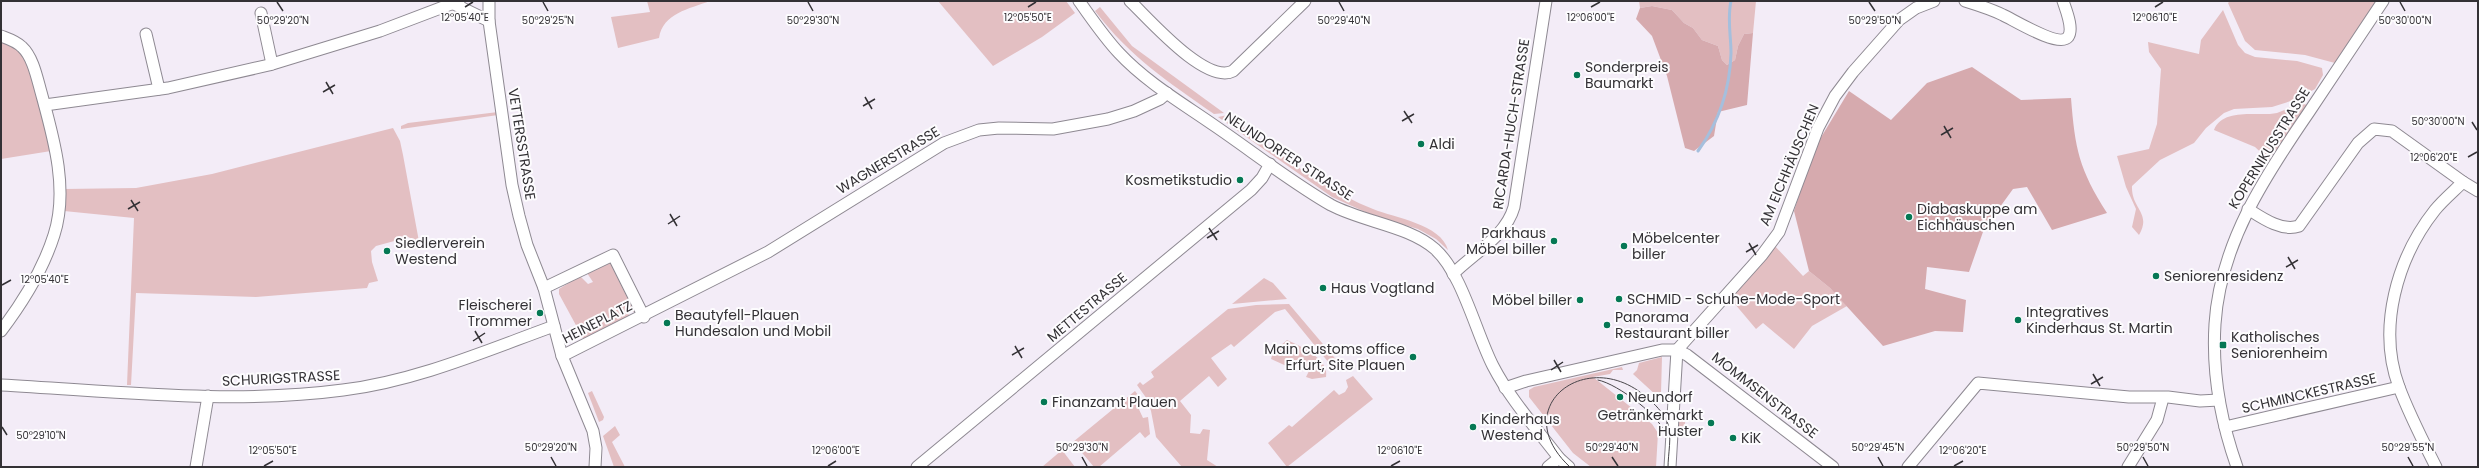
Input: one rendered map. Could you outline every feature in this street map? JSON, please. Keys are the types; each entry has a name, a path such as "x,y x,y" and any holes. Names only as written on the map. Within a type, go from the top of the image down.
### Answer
{"street":[{"name":"VETTERSSTRASSE","path":"489,1 489,20 512,185 526,244 544,288"},
{"name":"NEUNDORFER STRASSE","path":"1079,1 1119,53 1167,92 1270,164 1331,204 1357,217 1425,241 1442,256 1453,274 1493,366 1505,388 1559,458 1569,467"},
{"path":"1130,1 1178,49 1217,73 1226,74 1234,70 1305,1"},
{"name":"RICARDA-HUCH-STRASSE","path":"1453,274 1475,253 1501,232 1510,220 1514,207 1546,1"},
{"name":"AM EICHHÄUSCHEN","path":"1677,350 1762,255 1778,232 1818,128 1839,90 1899,20 1916,8 1934,1"},
{"path":"1965,1 2003,15 2052,38 2063,40 2068,37 2071,31 2063,1"},
{"name":"KOPERNIKUSSTRASSE","path":"2237,467 2225,427 2219,400 2215,352 2215,323 2225,269 2240,224 2248,209 2283,150 2383,1"},
{"path":"45,105 159,89 272,64 457,3 489,20"},
{"path":"261,13 272,64"},
{"path":"146,34 159,89"},
{"path":"1,36 14,40 24,48 33,66 56,149 58,183 54,234 30,289 1,331"},
{"name":"WAGNERSTRASSE","path":"644,317 768,252 944,143 979,130 999,128 1053,130 1102,121 1134,111 1160,99 1167,92"},
{"path":"2248,209 2283,227 2293,228 2299,226 2358,143 2374,129 2392,131 2463,182 2478,191"},
{"name":"METTESTRASSE","path":"917,467 1251,190 1262,178 1270,164"},
{"path":"2436,467 2399,387 2391,344 2391,311 2396,288 2412,245 2435,210 2463,182"},
{"name":"HEINEPLATZ","path":"613,255 644,317 562,356 544,288 613,255"},
{"name":"SCHURIGSTRASSE","path":"1,385 208,396 284,396 344,390 396,380 474,356 554,326"},
{"path":"1505,388 1526,381 1662,350 1677,350 1670,467"},
{"name":"MOMMSENSTRASSE","path":"1677,350 1712,373 1834,467"},
{"path":"562,356 593,431 596,448 595,467"},
{"name":"SCHMINCKESTRASSE","path":"1908,467 1978,383 2129,397 2200,401 2219,400"},
{"name":"SCHMINCKESTRASSE","path":"2225,427 2399,387"},
{"path":"196,467 208,396"},
{"path":"2128,467 2157,420 2162,398"},
{"path":"1548,467 1559,458"}],"shaded area":[{"path":"647,1 710,1 671,17 661,30 659,38 618,48 611,17 650,12"},
{"path":"938,1 1066,1 1075,13 1042,37 993,66"},
{"path":"1639,1 1756,1 1753,33 1744,34 1738,46 1735,60 1727,65 1722,60 1718,46 1702,40 1693,28 1684,23 1672,10 1652,6 1640,8"},
{"path":"2230,1 2378,1 2335,63 2305,55 2255,50 2245,41 2228,3"},
{"path":"1652,6 1672,10 1684,23 1693,28 1702,40 1718,46 1722,60 1727,65 1735,60 1738,46 1744,34 1753,33 1747,105 1718,112 1714,136 1694,151 1685,148 1667,76 1652,36 1636,19 1640,8"},
{"path":"1100,7 1132,46 1224,113 1214,114 1150,68 1122,42 1095,11"},
{"path":"2223,10 2238,45 2245,53 2255,57 2297,61 2322,68 2323,75 2315,89 2297,99 2272,107 2234,109 2224,113 2206,128 2194,143 2160,160 2132,186 2134,200 2143,221 2139,235 2132,227 2136,209 2126,187 2117,156 2149,149 2157,124 2161,69 2149,52 2148,42 2199,54 2201,40"},
{"path":"1,40 18,49 32,69 51,151 1,159"},
{"path":"1972,67 2021,100 2071,98 2074,131 2084,171 2107,213 2052,230 2027,187 2013,189 1984,229 1969,272 1927,267 1925,289 1966,300 1963,332 1935,331 1883,346 1830,288 1809,271 1794,211 1814,149 1849,91 1891,120 1927,83"},
{"path":"2303,104 2308,105 2279,150 2274,152 2269,160 2255,147 2214,130 2225,118 2242,114 2277,113 2293,106"},
{"path":"498,112 498,115 401,129 401,126 408,123"},
{"path":"1228,115 1316,179 1353,200 1373,209 1427,228 1444,241 1448,250 1436,239 1418,229 1372,215 1332,197 1218,117"},
{"path":"393,128 400,141 420,247 416,249 409,237 376,246 371,251 372,262 378,281 369,283 367,288 256,297 136,293 131,385 127,385 134,218 64,211 64,189 136,188 212,174"},
{"path":"1774,245 1803,276 1809,271 1830,288 1847,306 1812,326 1794,349 1763,323 1756,329 1729,297"},
{"path":"611,262 637,313 628,310 626,313 633,317 584,340 559,294 559,289 580,276 588,284 593,282 587,273"},
{"path":"1264,278 1273,283 1287,299 1232,304"},
{"path":"1289,304 1339,363 1333,366 1329,363 1285,309 1275,312 1234,347 1231,344 1211,358 1227,379 1218,387 1209,376 1180,401 1191,415 1190,433 1200,434 1203,429 1210,430 1207,460 1218,467 1182,467 1156,437 1147,399 1137,385 1140,382 1143,385 1154,377 1151,372 1228,309 1256,305"},
{"path":"1287,340 1313,354 1319,359 1326,370 1326,377 1312,379 1306,377 1310,369 1295,360 1291,368 1271,359 1273,352"},
{"path":"1662,357 1661,393 1657,396 1633,374 1637,370 1639,363"},
{"path":"1622,367 1623,370 1613,370 1610,374 1593,377 1652,424 1658,433 1656,467 1591,467 1573,453 1529,397 1529,390 1534,387"},
{"path":"1353,376 1373,399 1287,467 1268,443 1289,425 1292,427 1334,390 1339,395 1345,392 1348,387 1346,380"},
{"path":"592,391 604,417 603,420 599,422 588,393"},
{"path":"1135,391 1142,400 1136,403 1143,418 1148,417 1150,434 1145,438 1140,432 1099,467 1094,467 1073,442"},
{"path":"1686,415 1684,431 1678,434 1679,419"},
{"path":"615,426 620,435 612,442 625,467 614,467 603,436"},
{"path":"1062,450 1075,467 1042,467"}],"waterway":[{"path":"1698,151 1712,129 1726,92 1731,53 1729,21 1731,1"}],"tram line":[{"path":"1570,467 1552,445 1546,424 1550,405 1561,391 1578,381 1599,378 1622,382 1645,396 1661,412 1668,424 1669,429 1670,440 1668,467"},
{"path":"1598,380 1617,388 1638,402 1657,420 1667,437"}],"place":[{"name":"Sonderpreis Baumarkt","path":"1577,75"},
{"name":"Aldi","path":"1421,144"},
{"name":"Kosmetikstudio","path":"1240,180"},
{"name":"Diabaskuppe am Eichhäuschen","path":"1909,217"},
{"name":"Parkhaus Möbel biller","path":"1554,241"},
{"name":"Möbelcenter biller","path":"1624,246"},
{"name":"Siedlerverein Westend","path":"387,251"},
{"name":"Seniorenresidenz","path":"2156,276"},
{"name":"Haus Vogtland","path":"1323,288"},
{"name":"SCHMID - Schuhe-Mode-Sport","path":"1619,299"},
{"name":"Möbel biller","path":"1580,300"},
{"name":"Fleischerei Trommer","path":"540,313"},
{"name":"Integratives Kinderhaus St. Martin","path":"2018,320"},
{"name":"Beautyfell-Plauen Hundesalon und Mobil","path":"667,323"},
{"name":"Panorama Restaurant biller","path":"1607,325"},
{"name":"Katholisches Seniorenheim","path":"2223,345"},
{"name":"Main customs office Erfurt, Site Plauen","path":"1413,357"},
{"name":"Neundorf","path":"1620,397"},
{"name":"Finanzamt Plauen","path":"1044,402"},
{"name":"Getränkemarkt Huster","path":"1711,423"},
{"name":"Kinderhaus Westend","path":"1473,427"},
{"name":"KiK","path":"1733,438"}]}
